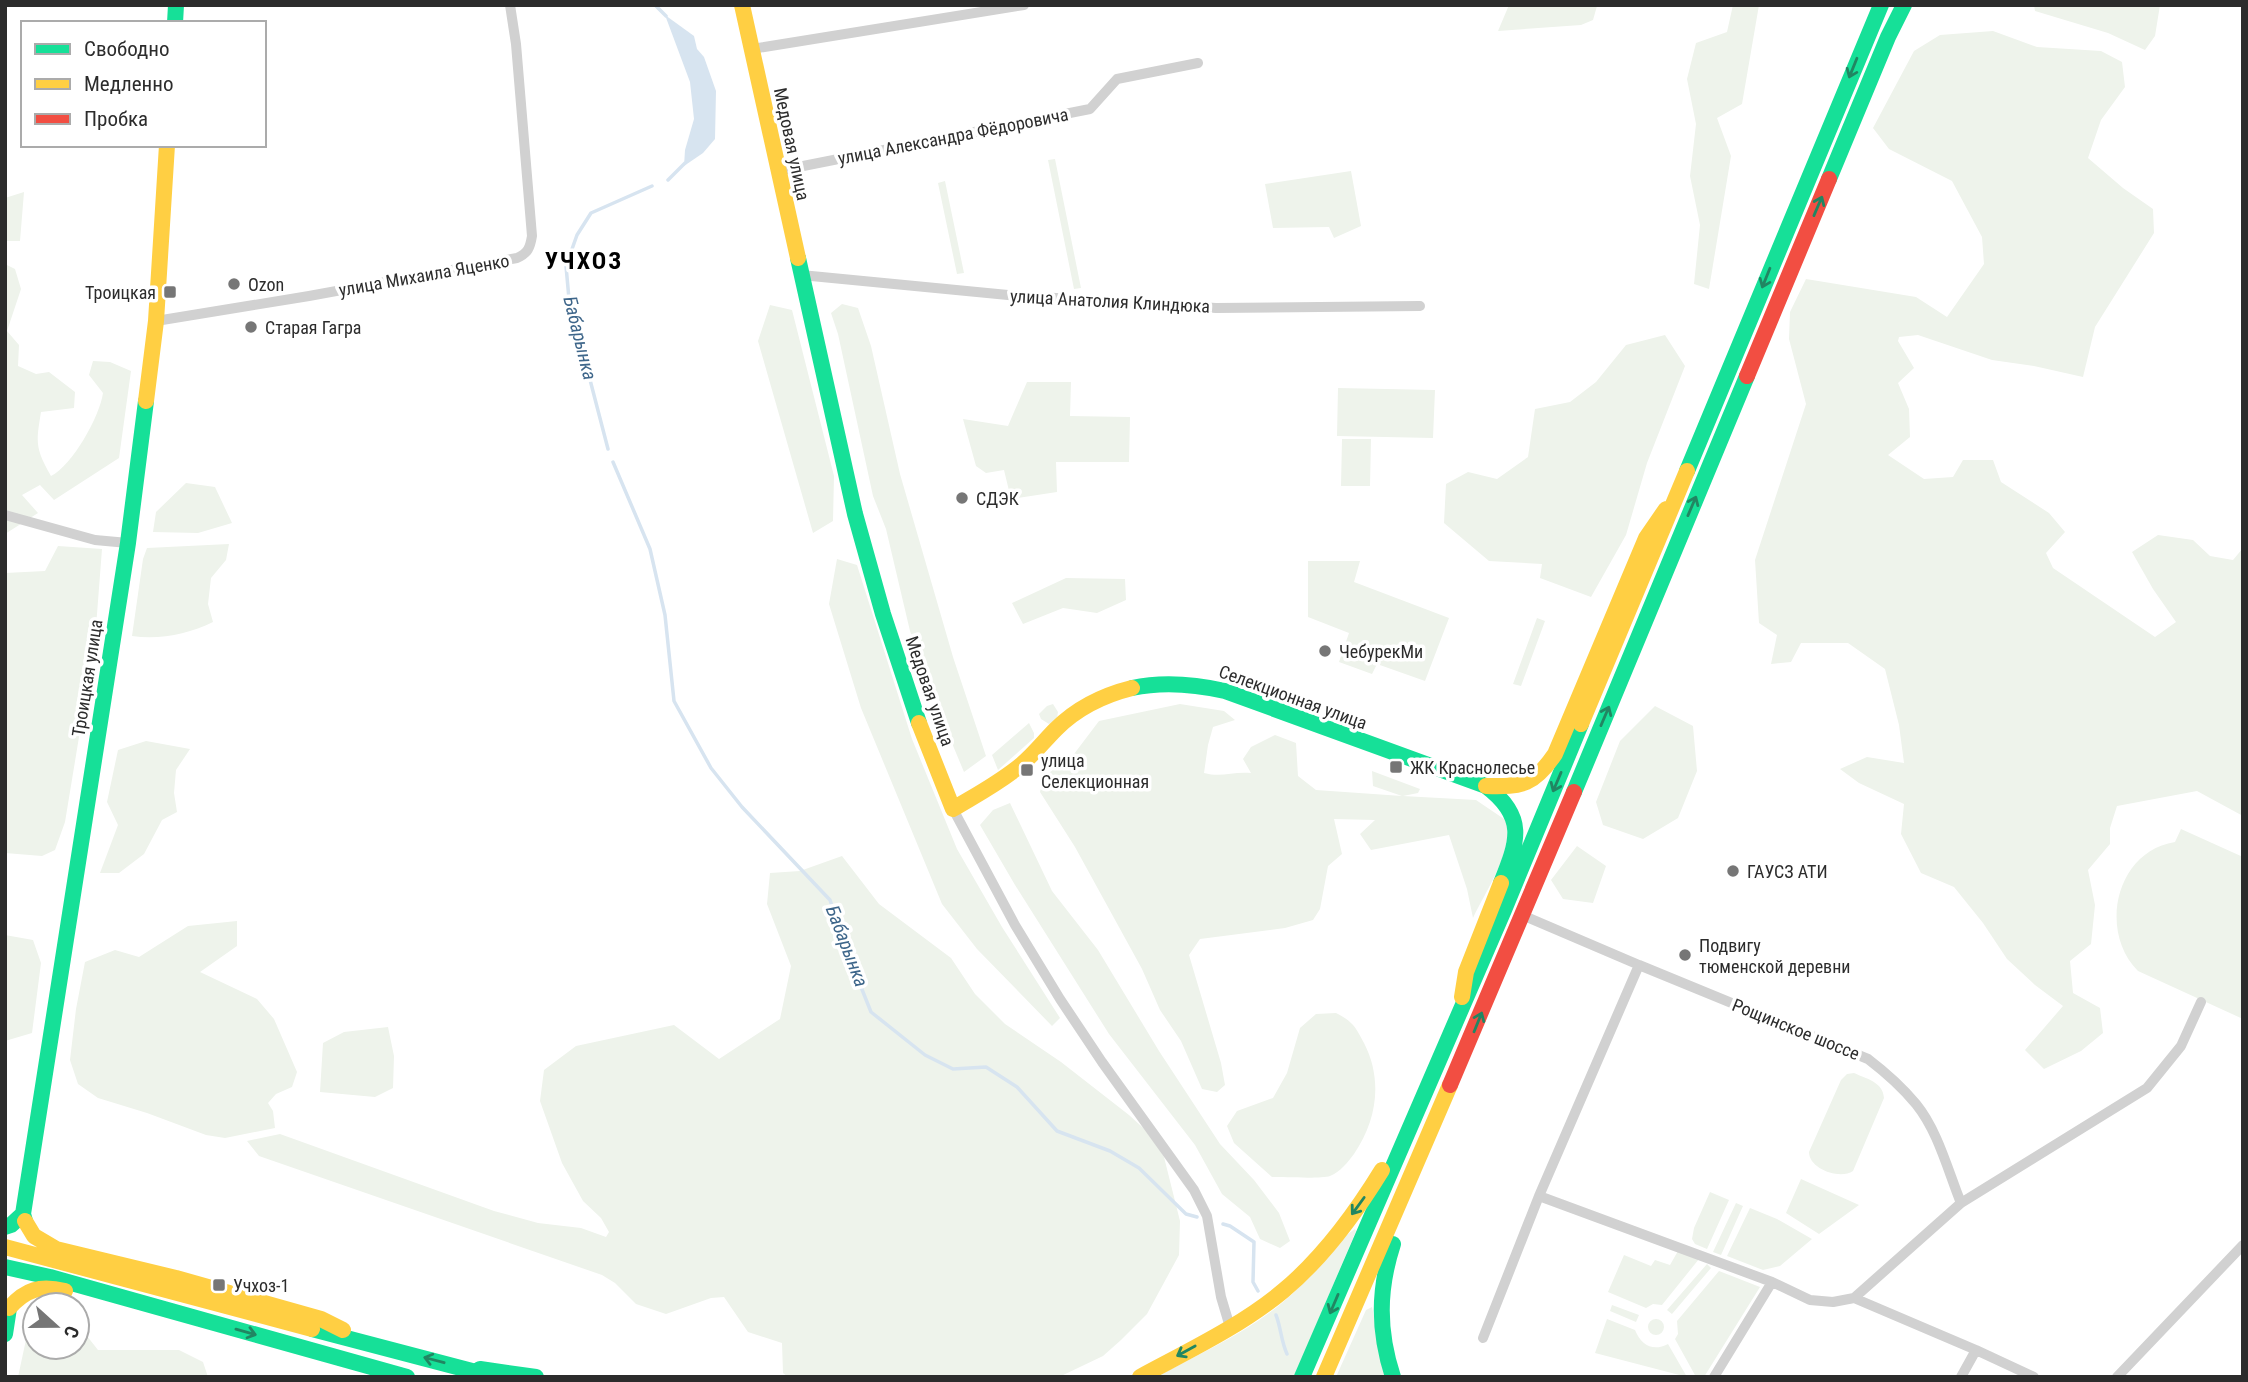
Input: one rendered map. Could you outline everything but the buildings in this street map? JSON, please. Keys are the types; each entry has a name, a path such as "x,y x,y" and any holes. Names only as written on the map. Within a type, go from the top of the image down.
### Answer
{"main road":[{"name":"Медовая улица","path":"742,5 861,538 896,656 953,809"},
{"path":"1302,1377 1459,1017 1881,5"},
{"path":"1324,1377 1468,1045 1877,63 1904,5"},
{"name":"Троицкая улица","path":"23,1214 128,543 156,321 167,147"},
{"path":"1486,786 1517,787 1529,784 1542,775 1555,754 1646,538 1677,492"},
{"name":"Селекционная улица","path":"953,809 999,783 1024,763 1066,719 1104,697 1149,684 1181,682 1225,691 1486,786"},
{"path":"1140,1377 1230,1327 1268,1302 1300,1275 1355,1211 1389,1159 1414,1101 1459,1017 1466,972 1514,851 1516,821 1510,808 1486,786"},
{"path":"1394,1377 1381,1338 1379,1316 1383,1278 1395,1238 1440,1132 1468,1045"},
{"path":"5,1227 23,1214 26,1226 33,1236 45,1245 321,1319 373,1343"},
{"path":"5,1247 495,1377"},
{"path":"5,1266 407,1377"},
{"path":"5,1334 7,1303 37,1287 48,1287 148,1313 199,1319"},
{"path":"464,1367 536,1377"}],"street":[{"name":"улица Михаила Яценко","path":"156,321 309,296 517,258 526,254 532,236 516,44 510,5"},
{"path":"752,49 1024,5"},
{"name":"улица Александра Фёдоровича","path":"778,171 1090,109 1117,79 1198,63"},
{"name":"улица Анатолия Клиндюка","path":"801,275 970,292 1216,308 1420,306"},
{"path":"5,514 83,537 128,543"},
{"name":"Медовая улица","path":"953,809 1015,925 1060,999 1194,1190 1207,1216 1221,1297 1230,1327"},
{"name":"Рощинское шоссе","path":"1522,915 1868,1059 1917,1105 1934,1136 1961,1203"},
{"path":"1483,1338 1539,1196 1639,965"},
{"path":"1539,1196 1772,1282 1810,1300 1833,1303 1854,1298 1961,1203 2147,1088 2181,1046 2201,1002"},
{"path":"2117,1377 2243,1245"},
{"path":"1714,1377 1772,1282"},
{"path":"1854,1298 2034,1377"},
{"path":"1961,1377 1976,1350"}],"shaded area":[{"path":"1509,5 1597,6 1593,20 1581,25 1498,31"},
{"path":"1733,5 1759,5 1742,104 1717,118 1731,156 1709,289 1694,284 1700,225 1690,176 1696,124 1687,79 1696,43 1727,32"},
{"path":"2034,5 2160,5 2155,36 2145,50 2108,33 2035,11"},
{"path":"665,15 694,36 716,91 715,139 703,153 684,166 685,150 694,119 690,82"},
{"path":"1993,31 2037,47 2101,51 2122,62 2125,87 2101,120 2088,158 2153,209 2154,233 2095,327 2083,377 1992,360 1918,335 1899,337 1898,341 1914,368 1898,383 1909,409 1910,437 1888,455 1924,479 1953,477 1963,460 1993,460 2001,482 2049,513 2065,532 2046,553 2053,568 2155,637 2176,622 2132,552 2158,535 2193,540 2210,556 2233,560 2243,548 2243,816 2197,791 2117,806 2110,828 2110,844 2088,870 2095,905 2091,944 2070,961 2073,993 2100,1008 2103,1033 2081,1051 2044,1069 2025,1050 2063,1006 2007,959 1954,887 1921,873 1901,834 1904,804 1859,783 1840,769 1867,757 1904,763 1899,725 1885,669 1848,643 1801,643 1791,662 1771,664 1777,635 1759,623 1755,560 1806,404 1789,339 1790,312 1806,279 1916,297 1947,317 1984,264 1982,237 1952,181 1889,149 1873,128 1914,51 1940,35"},
{"path":"1055,159 1081,288 1074,289 1048,160"},
{"path":"1351,171 1361,226 1334,238 1329,227 1273,228 1265,184"},
{"path":"945,181 964,273 957,274 938,183"},
{"path":"24,192 20,241 5,241 5,198"},
{"path":"5,264 15,269 21,289 7,331 19,345 18,366 36,374 49,372 75,392 74,408 41,412 38,445 51,476 68,462 97,414 103,393 89,375 93,361 110,362 131,371 119,458 54,500 40,485 22,495 38,513 5,534"},
{"path":"842,304 858,308 871,346 900,474 953,657 986,756 964,772 931,693 910,631 886,529 873,496 838,334 831,313"},
{"path":"770,305 792,310 834,476 833,521 813,533 758,341"},
{"path":"1665,335 1685,366 1647,463 1626,535 1591,597 1540,578 1542,564 1489,561 1444,523 1446,484 1468,472 1497,479 1528,457 1535,409 1570,402 1596,382 1626,345"},
{"path":"1027,382 1071,382 1070,416 1130,417 1129,462 1056,462 1057,492 1011,499 1004,470 986,473 976,466 963,419 1008,426"},
{"path":"1338,388 1435,390 1433,438 1337,436"},
{"path":"1342,439 1371,439 1370,486 1341,486"},
{"path":"186,483 215,487 232,523 198,533 153,532 156,512"},
{"path":"229,544 226,560 211,578 208,604 213,622 174,635 132,636 147,548"},
{"path":"58,546 102,549 95,640 65,822 55,850 42,856 5,853 5,573 45,571"},
{"path":"837,559 857,565 912,739 957,849 1002,927 1060,1018 1052,1026 977,949 942,904 861,708 829,604"},
{"path":"1308,561 1360,561 1354,582 1449,618 1425,681 1377,664 1372,674 1339,662 1349,633 1308,617"},
{"path":"1066,578 1125,579 1126,600 1097,613 1063,608 1023,624 1012,603"},
{"path":"1537,618 1545,621 1521,686 1513,684"},
{"path":"1053,704 1058,712 1057,718 1049,724 1041,719 1039,714"},
{"path":"1180,704 1224,711 1235,720 1213,727 1204,773 1251,773 1243,759 1251,747 1275,735 1296,743 1298,776 1316,790 1402,796 1373,786 1372,771 1420,789 1418,793 1403,796 1476,800 1507,821 1502,859 1473,918 1467,889 1449,835 1371,850 1360,834 1375,820 1334,819 1342,854 1328,866 1320,909 1313,920 1285,928 1200,939 1189,955 1221,1063 1225,1085 1217,1092 1202,1089 1181,1041 1160,1010 1142,969 1075,847 1040,792 1044,776 1071,758 1099,721"},
{"path":"1655,706 1693,726 1697,771 1678,818 1643,839 1603,825 1596,802 1620,741"},
{"path":"1029,723 1034,738 998,770 992,755"},
{"path":"146,741 190,749 176,770 174,793 177,812 162,820 144,854 119,873 100,873 118,825 107,802 118,750"},
{"path":"1010,803 1052,891 1098,950 1159,1051 1220,1144 1254,1180 1279,1213 1290,1241 1280,1248 1260,1239 1250,1217 1222,1194 1195,1145 1109,1034 1015,885 980,825 993,810"},
{"path":"2181,829 2243,857 2243,1019 2138,971 2126,954 2119,935 2119,895 2127,876 2139,860 2155,848 2175,842"},
{"path":"1577,846 1606,866 1593,903 1563,899 1551,880"},
{"path":"842,856 879,904 951,958 975,994 1005,1024 1061,1062 1129,1115 1151,1135 1164,1157 1180,1221 1179,1255 1147,1314 1103,1356 1059,1377 788,1377 783,1373 782,1343 748,1332 724,1297 711,1298 666,1314 636,1304 615,1283 602,1275 259,1156 247,1141 280,1134 494,1211 538,1223 581,1228 606,1237 609,1232 601,1218 583,1201 562,1163 540,1101 544,1070 576,1046 674,1025 719,1059 780,1019 791,966 767,904 770,873 800,871"},
{"path":"237,921 237,946 200,972 257,999 274,1019 297,1072 292,1087 276,1094 268,1103 273,1111 275,1128 225,1138 206,1135 98,1098 78,1084 70,1060 85,962 115,950 139,957 188,926"},
{"path":"5,935 33,940 41,963 32,1033 5,1041"},
{"path":"1336,1013 1356,1028 1374,1071 1375,1100 1368,1128 1354,1154 1334,1174 1319,1177 1272,1177 1234,1143 1227,1126 1237,1111 1273,1098 1287,1073 1300,1028 1316,1014"},
{"path":"388,1027 394,1056 393,1088 375,1097 320,1092 323,1043 344,1032"},
{"path":"1854,1073 1881,1088 1884,1098 1853,1171 1833,1173 1819,1168 1810,1158 1809,1152 1841,1080 1847,1074"},
{"path":"1801,1179 1859,1205 1819,1234 1786,1213"},
{"path":"1710,1192 1729,1200 1707,1249 1695,1244 1692,1239"},
{"path":"1736,1203 1743,1206 1721,1255 1713,1252"},
{"path":"1750,1208 1777,1219 1812,1239 1780,1266 1763,1270 1727,1256"},
{"path":"1355,1229 1294,1377 1157,1377 1226,1340 1276,1308 1298,1288 1339,1242"},
{"path":"1678,1251 1699,1259 1662,1305 1653,1304 1646,1308 1608,1292 1624,1255 1651,1266 1655,1260 1670,1265"},
{"path":"1707,1264 1711,1268 1672,1314 1667,1310"},
{"path":"1719,1271 1760,1287 1704,1377 1696,1377 1675,1339 1678,1334 1677,1321"},
{"path":"1612,1305 1639,1315 1636,1322 1610,1311"},
{"path":"1372,1307 1386,1377 1336,1377 1366,1310"},
{"path":"1607,1319 1635,1330 1648,1346 1668,1344 1687,1377 1595,1353"},
{"path":"1656,1319 1662,1321 1662,1333 1656,1335 1650,1333 1648,1327 1650,1321"},
{"path":"91,1341 98,1350 179,1350 203,1362 208,1377 18,1377 21,1361 91,1361"}],"waterway":[{"name":"Бабарынка","path":"655,5 666,16"},
{"name":"Бабарынка","path":"668,180 685,163"},
{"name":"Бабарынка","path":"608,449 569,299 566,266 577,235 591,213 652,186"},
{"name":"Бабарынка","path":"613,462 650,549 665,615 674,701 711,768 742,807 830,900 871,1012 925,1055 953,1069 986,1067 1017,1087 1057,1131 1110,1151 1139,1168 1186,1214 1197,1217"},
{"name":"Бабарынка","path":"1223,1224 1254,1242 1253,1282 1258,1291"},
{"name":"Бабарынка","path":"1276,1315 1287,1354"}],"traffic: fast":[{"path":"175,21 176,5"},
{"path":"1687,471 1881,5"},
{"path":"1829,179 1904,5"},
{"path":"798,258 855,514 883,614 919,723"},
{"path":"1574,792 1747,376"},
{"path":"25,1221 23,1214 128,543 146,401"},
{"path":"1132,688 1179,684 1225,691 1486,786 1508,808 1515,830 1512,854 1501,883"},
{"path":"1302,1377 1504,910 1581,724"},
{"path":"5,1227 23,1214"},
{"path":"1393,1244 1382,1294 1382,1327 1393,1377"},
{"path":"5,1267 50,1277 407,1377"},
{"path":"5,1334 9,1308"},
{"path":"312,1329 495,1377"},
{"path":"480,1369 536,1377"}],"traffic: slow":[{"path":"742,5 798,258"},
{"path":"146,401 156,321 167,147"},
{"path":"1581,724 1687,471"},
{"path":"1486,786 1509,786 1526,782 1541,772 1555,754 1646,538 1666,509"},
{"path":"919,723 953,809 1014,771 1072,715 1101,699 1132,688"},
{"path":"1462,997 1466,972 1501,883"},
{"path":"1324,1377 1450,1085"},
{"path":"1140,1377 1232,1327 1283,1291 1312,1264 1338,1234 1382,1170"},
{"path":"25,1221 34,1236 56,1249 176,1278 321,1319 343,1330"},
{"path":"5,1247 312,1329"},
{"path":"32,1291 48,1288 65,1291"},
{"path":"9,1308 21,1296"}],"traffic: jam":[{"path":"1747,376 1829,179"},
{"path":"1450,1085 1574,792"}],"place":[{"name":"Ozon","path":"234,284"},
{"name":"Троицкая","path":"170,292"},
{"name":"Старая Гагра","path":"251,327"},
{"name":"СДЭК","path":"962,498"},
{"name":"ЧебурекМи","path":"1325,651"},
{"name":"ЖК Краснолесье","path":"1396,767"},
{"name":"улица Селекционная","path":"1027,770"},
{"name":"ГАУСЗ АТИ","path":"1733,871"},
{"name":"Подвигу тюменской деревни","path":"1685,955"},
{"name":"Учхоз-1","path":"219,1285"}],"district":[{"name":"УЧХОЗ","path":"584,261"}]}
